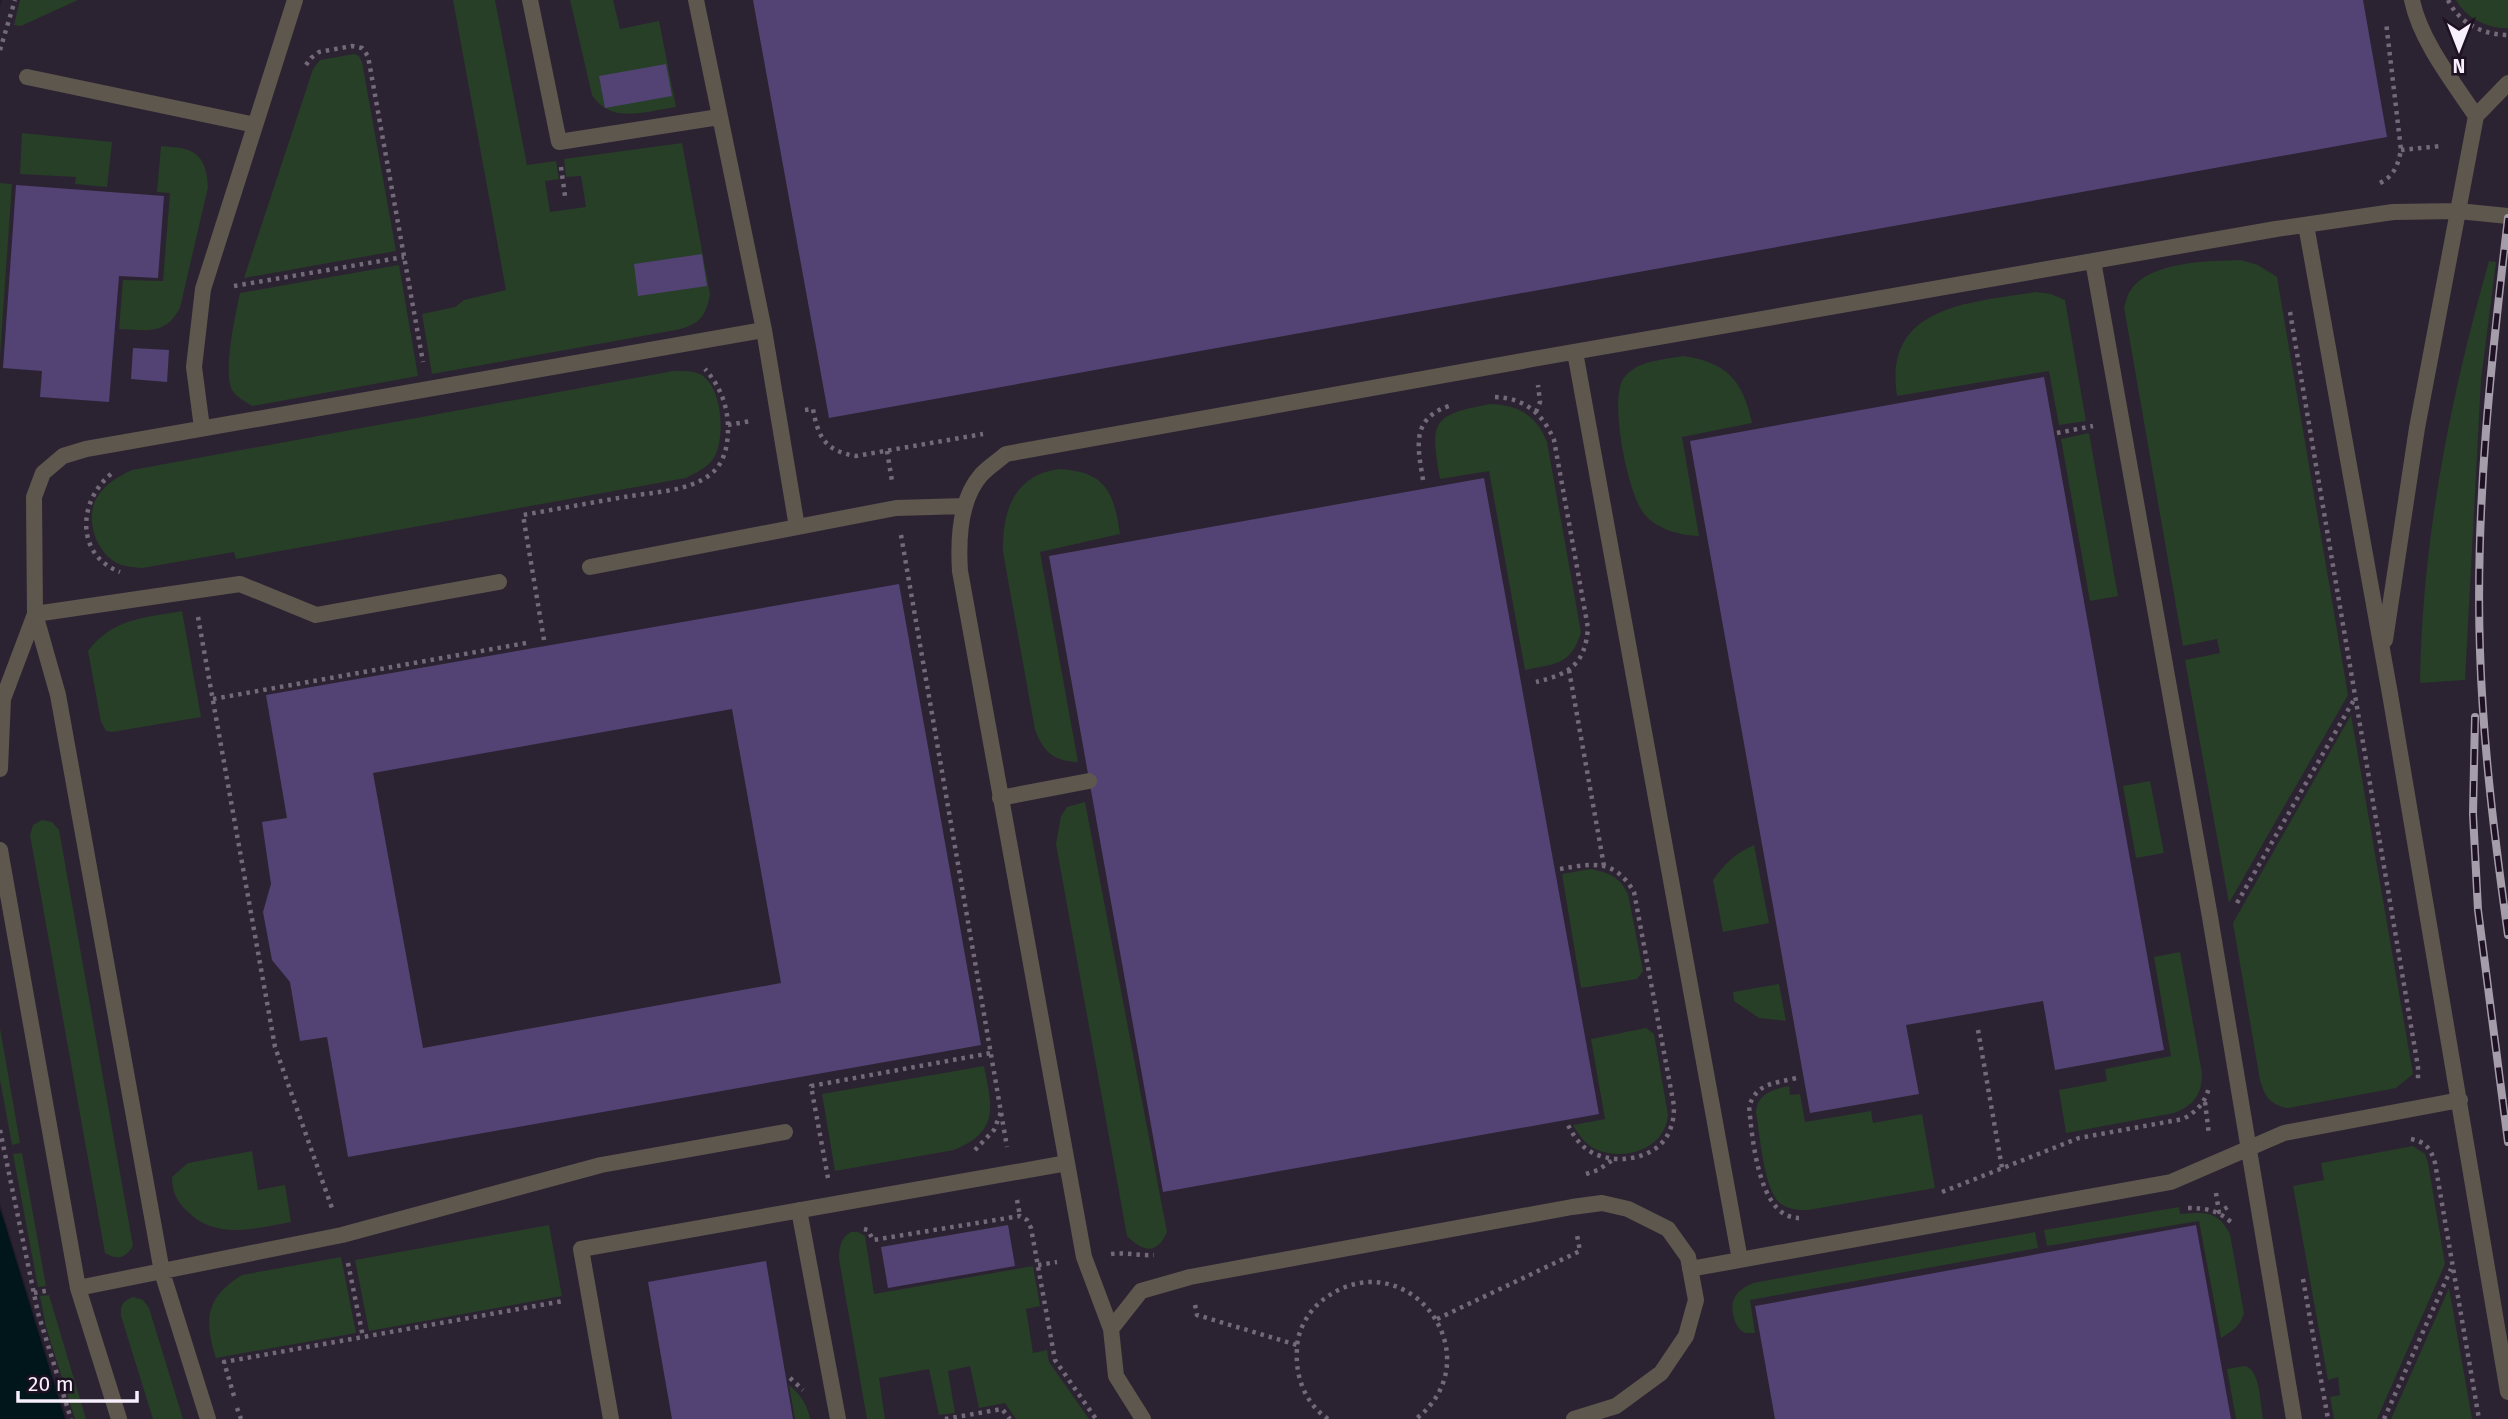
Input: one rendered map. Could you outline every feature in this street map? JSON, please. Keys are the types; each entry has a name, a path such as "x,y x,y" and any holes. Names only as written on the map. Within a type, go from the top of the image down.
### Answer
{"lane":[{"path":"202,428 194,367 203,289 295,0"},
{"path":"530,0 559,142 719,117"},
{"path":"696,0 764,330 797,527"},
{"path":"2412,0 2415,14 2445,71 2476,116"},
{"path":"27,78 256,125"},
{"path":"2383,653 2417,428 2476,116 2508,83"},
{"path":"1143,1419 1116,1376 1111,1329 1084,1257 960,571 958,537 965,506 979,476 1006,454 2093,261 2393,212 2458,211 2508,216"},
{"path":"2306,225 2383,653 2508,1392"},
{"path":"2093,261 2210,917 2294,1419"},
{"path":"208,1419 162,1272 58,695 35,614 34,497 43,473 62,456 86,449 764,330"},
{"path":"1575,352 1740,1260"},
{"path":"590,567 896,508 965,506"},
{"path":"35,614 240,584 316,615 499,582"},
{"path":"0,769 3,699 35,614"},
{"path":"1000,798 1089,781"},
{"path":"0,850 78,1288 119,1419"},
{"path":"1690,1269 2171,1182 2284,1133 2460,1100"},
{"path":"78,1288 342,1235 601,1165 785,1132"},
{"path":"611,1419 581,1250 1067,1163"},
{"path":"1111,1329 1141,1291 1190,1277 1572,1206 1602,1203 1628,1209 1668,1229 1688,1257 1696,1300 1686,1336 1661,1373 1616,1406 1574,1419"},
{"path":"799,1210 838,1419"}],"path":[{"path":"0,50 15,0"},
{"path":"2448,0 2453,10 2465,22 2497,35 2508,35"},
{"path":"2372,185 2384,181 2393,173 2399,163 2401,150 2384,12"},
{"path":"306,66 319,52 352,46 362,48 368,56 428,388"},
{"path":"234,286 404,257"},
{"path":"231,299 238,273"},
{"path":"2289,310 2418,1067 2419,1108 2425,1143 2431,1150 2435,1163 2479,1419"},
{"path":"544,640 523,514 694,482 712,472 722,460 728,425 723,398 716,382 705,369 697,367"},
{"path":"1490,397 1508,398 1536,412 1547,424 1554,440 1588,628 1587,644 1580,659 1569,670 1554,678 1536,682"},
{"path":"1423,480 1417,445 1420,429 1428,418 1441,408 1455,404"},
{"path":"728,425 813,409 819,435 839,453 856,456 996,432"},
{"path":"2057,433 2094,426 2092,413"},
{"path":"887,451 1020,1216"},
{"path":"116,470 94,491 85,520 93,549 103,561 127,575"},
{"path":"194,590 275,1047 342,1235 363,1337"},
{"path":"213,699 526,643"},
{"path":"1569,670 1604,866"},
{"path":"2355,698 2390,694"},
{"path":"2210,917 2231,912 2355,698"},
{"path":"1560,869 1589,864 1604,866 1616,870 1634,892 1674,1105 1673,1120 1664,1140 1647,1154 1614,1159 1598,1156 1584,1148 1568,1125"},
{"path":"1978,1030 2002,1168"},
{"path":"828,1178 811,1086 991,1053"},
{"path":"1796,1078 1763,1086 1754,1094 1749,1105 1753,1132 1763,1186 1770,1200 1792,1218 1821,1216 1826,1244"},
{"path":"1938,1194 2079,1138 2183,1119 2195,1113 2205,1102 2209,1079"},
{"path":"0,1129 38,1313 71,1419"},
{"path":"2400,1142 2413,1139 2425,1143"},
{"path":"1437,1319 1580,1251 1572,1206"},
{"path":"859,1226 868,1230 873,1240 1020,1216 1027,1220 1031,1228 1055,1360 1096,1419"},
{"path":"2452,1268 2486,1263"},
{"path":"2384,1419 2452,1268"},
{"path":"2301,1270 2328,1419"},
{"path":"1190,1277 1197,1315 1297,1345"},
{"path":"1328,1419 1309,1401 1300,1384 1296,1364 1297,1345 1304,1323 1318,1304 1336,1290 1358,1283 1381,1282 1403,1288 1422,1301 1437,1319 1446,1339 1447,1361 1443,1382 1433,1402 1416,1419"},
{"path":"241,1419 224,1362 568,1300"},
{"path":"945,1419 1002,1409 1010,1419"}],"shaded area":[{"path":"2,0 2508,0 2508,1419 67,1419 0,1203"},
{"path":"0,1209 5,1224 65,1419 0,1419"}],"green space":[{"path":"20,0 78,0 21,26 14,25"},
{"path":"453,0 495,0 527,165 556,161 559,179 545,181 550,212 586,207 581,176 566,177 564,159 682,143 710,294 700,319 690,326 676,330 432,374 422,314 455,307 464,300 506,290"},
{"path":"570,0 613,0 620,29 659,21 676,107 630,114 609,110 600,104 592,95"},
{"path":"2456,0 2508,0 2508,28 2493,27 2478,21"},
{"path":"354,54 359,56 362,62 396,251 244,278 313,69 320,60"},
{"path":"22,133 112,142 107,187 75,184 76,177 20,174"},
{"path":"161,146 182,148 196,154 204,166 208,187 180,308 168,323 161,327 147,330 119,329 123,280 163,281 170,193 157,192"},
{"path":"0,183 12,184 0,355"},
{"path":"2241,260 2258,265 2277,277 2348,695 2229,903 2185,660 2220,653 2217,639 2183,646 2124,307 2130,291 2139,281 2165,268"},
{"path":"2489,261 2496,262 2481,380 2465,680 2420,683 2432,523 2462,365"},
{"path":"399,265 418,376 252,406 232,391 229,355 240,293"},
{"path":"2036,292 2065,300 2086,421 2059,425 2049,371 1897,396 1896,366 1904,343 1917,326 1936,314 1959,306"},
{"path":"1683,356 1711,363 1730,376 1738,384 1752,423 1682,437 1699,536 1670,531 1645,515 1632,489 1619,427 1619,390 1628,373 1642,364"},
{"path":"673,371 697,373 708,380 718,401 720,414 720,439 713,459 704,468 686,478 236,559 234,552 142,568 125,566 108,557 94,533 92,514 97,497 113,481 132,470"},
{"path":"1490,404 1518,409 1525,413 1538,425 1547,442 1581,632 1573,651 1567,657 1553,664 1525,670 1489,471 1440,479 1437,460 1435,444 1439,424 1456,412"},
{"path":"2089,433 2118,596 2090,601 2061,439"},
{"path":"1060,469 1088,475 1105,487 1115,507 1120,534 1040,552 1078,762 1062,760 1051,754 1042,745 1035,730 1003,552 1005,522 1014,497 1032,478"},
{"path":"182,611 201,717 106,731 101,722 88,651 108,632 130,621"},
{"path":"2351,715 2413,1074 2396,1088 2288,1108 2269,1099 2260,1080 2233,923"},
{"path":"2150,781 2164,853 2136,858 2123,786"},
{"path":"1085,802 1167,1232 1159,1245 1149,1249 1127,1236 1056,844 1061,816 1067,807"},
{"path":"42,820 52,822 59,830 133,1246 127,1254 120,1257 105,1253 30,835 33,825"},
{"path":"1754,845 1769,923 1723,932 1713,880 1731,860"},
{"path":"1590,869 1613,876 1628,894 1643,971 1637,979 1581,988 1562,874"},
{"path":"2180,952 2202,1073 2196,1098 2174,1113 2066,1133 2059,1090 2107,1081 2105,1069 2171,1056 2154,957"},
{"path":"1779,984 1786,1021 1759,1018 1734,1001 1733,992"},
{"path":"0,1028 20,1143 12,1145 0,1080"},
{"path":"1646,1028 1654,1034 1668,1115 1665,1127 1660,1136 1642,1150 1619,1154 1595,1149 1582,1139 1573,1125 1605,1119 1591,1039"},
{"path":"984,1066 989,1094 989,1116 986,1126 969,1143 954,1150 835,1171 822,1094"},
{"path":"1789,1086 1790,1095 1800,1094 1805,1122 1871,1111 1873,1123 1922,1114 1935,1188 1808,1210 1791,1209 1781,1204 1770,1188 1756,1113 1762,1097 1776,1089"},
{"path":"2413,1146 2425,1154 2428,1163 2445,1264 2377,1419 2334,1419 2330,1397 2340,1395 2338,1377 2328,1380 2293,1186 2324,1180 2321,1163"},
{"path":"252,1151 258,1190 285,1185 291,1222 250,1229 223,1229 198,1220 177,1200 172,1177 188,1163"},
{"path":"22,1153 46,1286 38,1287 13,1154"},
{"path":"2179,1207 2180,1214 2210,1214 2220,1220 2230,1234 2244,1313 2238,1325 2221,1338 2199,1221 2047,1246 2044,1230"},
{"path":"549,1225 562,1296 369,1331 355,1260"},
{"path":"851,1232 865,1236 874,1294 1033,1266 1040,1306 1026,1309 1033,1353 1047,1350 1049,1362 1089,1419 1016,1419 1005,1403 979,1408 970,1366 948,1371 955,1413 939,1415 929,1369 879,1378 885,1419 867,1419 839,1259 841,1243"},
{"path":"2035,1232 2038,1248 1750,1300 1755,1333 1742,1331 1734,1317 1734,1299 1739,1291 1753,1283"},
{"path":"341,1257 356,1333 216,1358 209,1321 214,1301 230,1284 242,1275"},
{"path":"2449,1288 2472,1419 2391,1419"},
{"path":"49,1295 86,1419 75,1419 46,1327 40,1296"},
{"path":"133,1297 143,1300 149,1308 183,1419 153,1419 121,1316 123,1304"},
{"path":"2245,1366 2257,1381 2263,1419 2236,1419 2227,1369"},
{"path":"789,1385 803,1400 810,1419 795,1419"}],"building":[{"path":"753,0 2363,0 2387,137 829,418"},
{"path":"666,64 672,96 605,108 599,76"},
{"path":"16,185 164,196 158,278 119,276 109,402 40,397 42,371 3,368"},
{"path":"702,254 707,286 638,296 634,264"},
{"path":"133,348 169,350 167,382 131,379"},
{"path":"2044,377 2164,1050 2055,1070 2043,1001 1906,1025 1919,1094 1810,1113 1690,441"},
{"path":"1484,478 1599,1114 1163,1192 1049,556"},
{"path":"899,584 981,1045 348,1157 327,1037 300,1041 290,982 272,960 263,912 271,884 262,822 287,818 266,695","holes":["732,709 781,983 423,1048 373,773"]},
{"path":"1008,1225 1015,1266 888,1288 881,1247"},
{"path":"2196,1225 2231,1419 1775,1419 1755,1306"},
{"path":"766,1261 793,1419 672,1419 648,1282"}],"railway":[{"path":"2508,218 2486,434 2479,597 2487,758 2508,935"},
{"path":"2475,717 2473,814 2478,910 2508,1142"}]}
